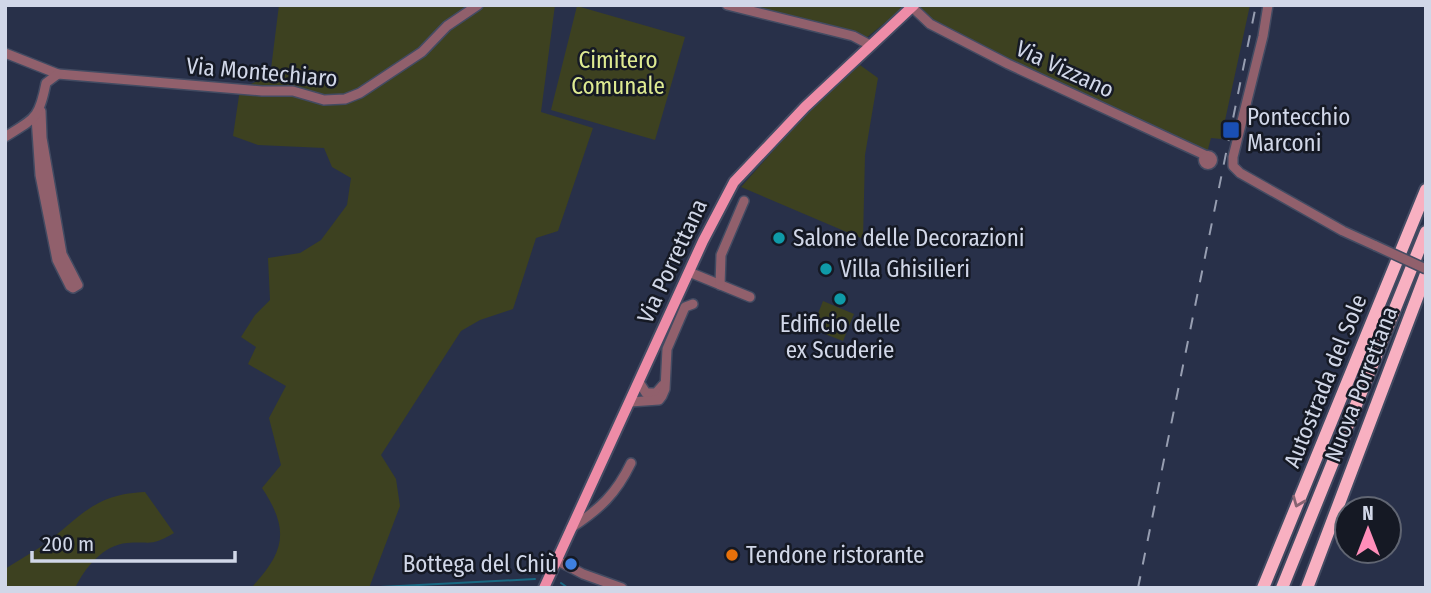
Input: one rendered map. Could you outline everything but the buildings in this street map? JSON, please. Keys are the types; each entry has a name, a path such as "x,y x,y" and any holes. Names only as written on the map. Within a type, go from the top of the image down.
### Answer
{"highway":[{"name":"Autostrada del Sole","path":"1263,588 1426,190"},
{"name":"Autostrada del Sole","path":"1282,588 1426,232"},
{"name":"Nuova Porrettana","path":"1307,588 1426,274"}],"main road":[{"name":"Via Porrettana","path":"544,588 640,388 689,272 734,182 805,107 913,6"}],"street":[{"name":"Via Montechiaro","path":"5,53 58,74 262,91 293,91 324,100 345,99 360,93 422,52 447,26 478,5"},
{"path":"727,5 853,36 870,45"},
{"path":"1268,5 1233,166 1240,173 1343,231 1426,269"},
{"name":"Via Vizzano","path":"913,6 930,24 1203,156"},
{"path":"38,113 62,254 78,285 74,288 70,286 57,261 40,175 38,113 46,83 58,74"},
{"path":"5,137 38,113"},
{"path":"720,285 721,255 744,201"},
{"path":"689,272 750,297"},
{"path":"631,402 659,400 665,389 667,349 685,307 693,304"},
{"path":"640,388 656,393 662,388 666,376"},
{"path":"571,528 604,504 631,463"},
{"path":"556,560 583,574 622,588"}],"green space":[{"path":"279,5 555,5 541,112 593,128 558,231 536,238 513,309 480,320 461,331 381,455 396,479 400,506 369,588 251,588 271,563 280,540 277,516 262,488 281,465 269,418 286,386 248,364 256,347 241,337 255,315 270,300 268,258 300,253 321,240 347,205 351,178 332,167 324,148 258,145 233,136 240,89 260,80 271,69"},
{"path":"734,5 907,5 866,38"},
{"path":"913,5 1250,5 1221,139 1211,138 1207,153 1034,73 938,23"},
{"name":"Cimitero Comunale","path":"577,6 685,37 655,140 551,110"},
{"path":"860,65 878,78 865,155 863,239 741,187 809,110"},
{"path":"823,301 854,314 843,341 812,329"},
{"path":"145,492 174,533 155,542 127,543 110,548 96,559 75,588 5,588 5,569 42,546 88,509 112,497"}],"waterway":[{"path":"361,588 535,579"},
{"path":"561,583 568,588"}],"railway":[{"path":"1138,588 1256,5"}],"place":[{"name":"Pontecchio Marconi","path":"1231,130"},
{"name":"Salone delle Decorazioni","path":"779,238"},
{"name":"Villa Ghisilieri","path":"826,269"},
{"name":"Edificio delle ex Scuderie","path":"840,299"},
{"name":"Tendone ristorante","path":"732,555"},
{"name":"Bottega del Chiù","path":"571,564"}]}
